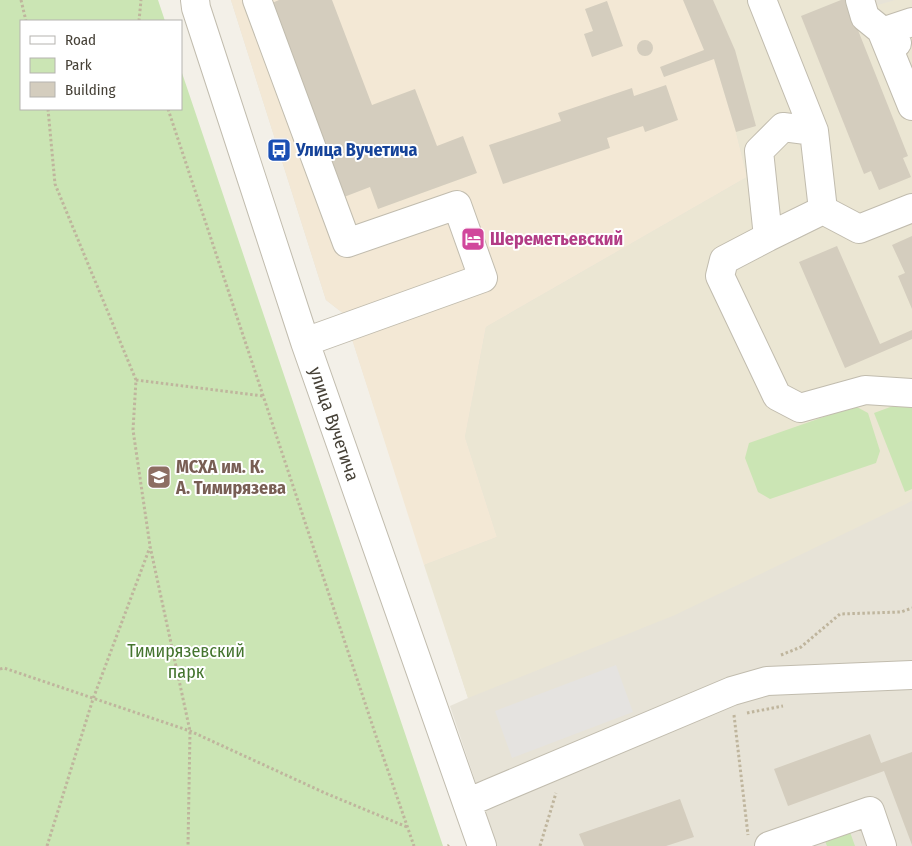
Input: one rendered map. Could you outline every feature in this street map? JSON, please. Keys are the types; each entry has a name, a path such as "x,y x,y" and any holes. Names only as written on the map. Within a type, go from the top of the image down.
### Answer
{"street":[{"name":"улица Вучетича","path":"196,0 196,8 305,342 482,846"},
{"path":"257,0 348,243 458,205 483,278 305,342"},
{"path":"860,0 865,17 912,55"},
{"path":"767,1 814,131 823,210"},
{"path":"882,32 912,22"},
{"path":"882,32 912,106"},
{"path":"768,237 759,152 783,127 814,131"},
{"path":"823,210 859,229 912,208"},
{"path":"823,210 724,260 720,276 777,396 800,408 865,390 912,393"},
{"path":"467,803 490,793 737,707 767,680 912,674"},
{"path":"759,841 870,811 882,846"}],"path":[{"path":"21,0 26,20"},
{"path":"139,20 141,0"},
{"path":"48,110 55,184 136,380 133,430 150,546 190,731 188,846"},
{"path":"168,110 414,846"},
{"path":"136,380 263,396"},
{"path":"47,846 93,699 150,546"},
{"path":"2,668 190,731 325,793 408,827"},
{"path":"726,720 737,707 791,704"},
{"path":"737,707 759,841"},
{"path":"540,846 556,793 548,796"}],"shaded area":[{"path":"231,0 912,0 912,846 497,846 450,706 468,698 344,314 326,300"},
{"name":"Шереметьевский","path":"231,0 713,0 735,50 736,132 747,177 486,327 465,437 497,537 424,565 344,314 326,300"},
{"path":"713,0 868,0 871,7 895,0 912,0 912,501 675,615 468,698 424,565 497,537 465,437 486,327 747,177 736,132 714,59 735,50"},
{"path":"616,665 633,712 512,758 495,711"}],"green space":[{"name":"Тимирязевский парк","path":"0,0 158,0 165,20 20,20 20,110 182,110 182,73 443,846 0,846"},
{"path":"912,399 912,489 905,492 874,413"},
{"path":"855,406 868,413 880,451 876,463 770,499 758,492 745,458 749,443"},
{"path":"850,832 855,846 827,846 825,841"}],"building":[{"path":"279,0 332,0 372,105 415,89 437,146 463,136 477,173 378,209 370,187 344,197 272,3"},
{"path":"683,0 713,0 735,50 756,126 736,132 714,59 664,77 660,67 704,50"},
{"path":"841,0 846,0 908,156 903,158 911,177 879,190 871,171 864,174 801,16"},
{"path":"607,1 623,46 592,57 584,34 593,31 585,9"},
{"path":"645,40 651,42 653,48 651,54 645,56 639,54 637,48 639,42"},
{"path":"666,85 678,120 645,132 643,126 607,138 610,148 503,184 489,145 561,121 558,113 632,88 634,96"},
{"path":"912,236 912,309 898,276 905,273 892,245"},
{"path":"837,246 880,344 912,330 912,339 845,368 799,262"},
{"path":"870,734 881,763 912,752 912,845 884,771 788,806 774,769"},
{"path":"680,799 694,837 666,846 584,846 579,834"}],"place":[{"name":"Улица Вучетича","path":"279,150"},
{"name":"Шереметьевский","path":"473,239"},
{"name":"МСХА им. К. А. Тимирязева","path":"159,477"}]}
